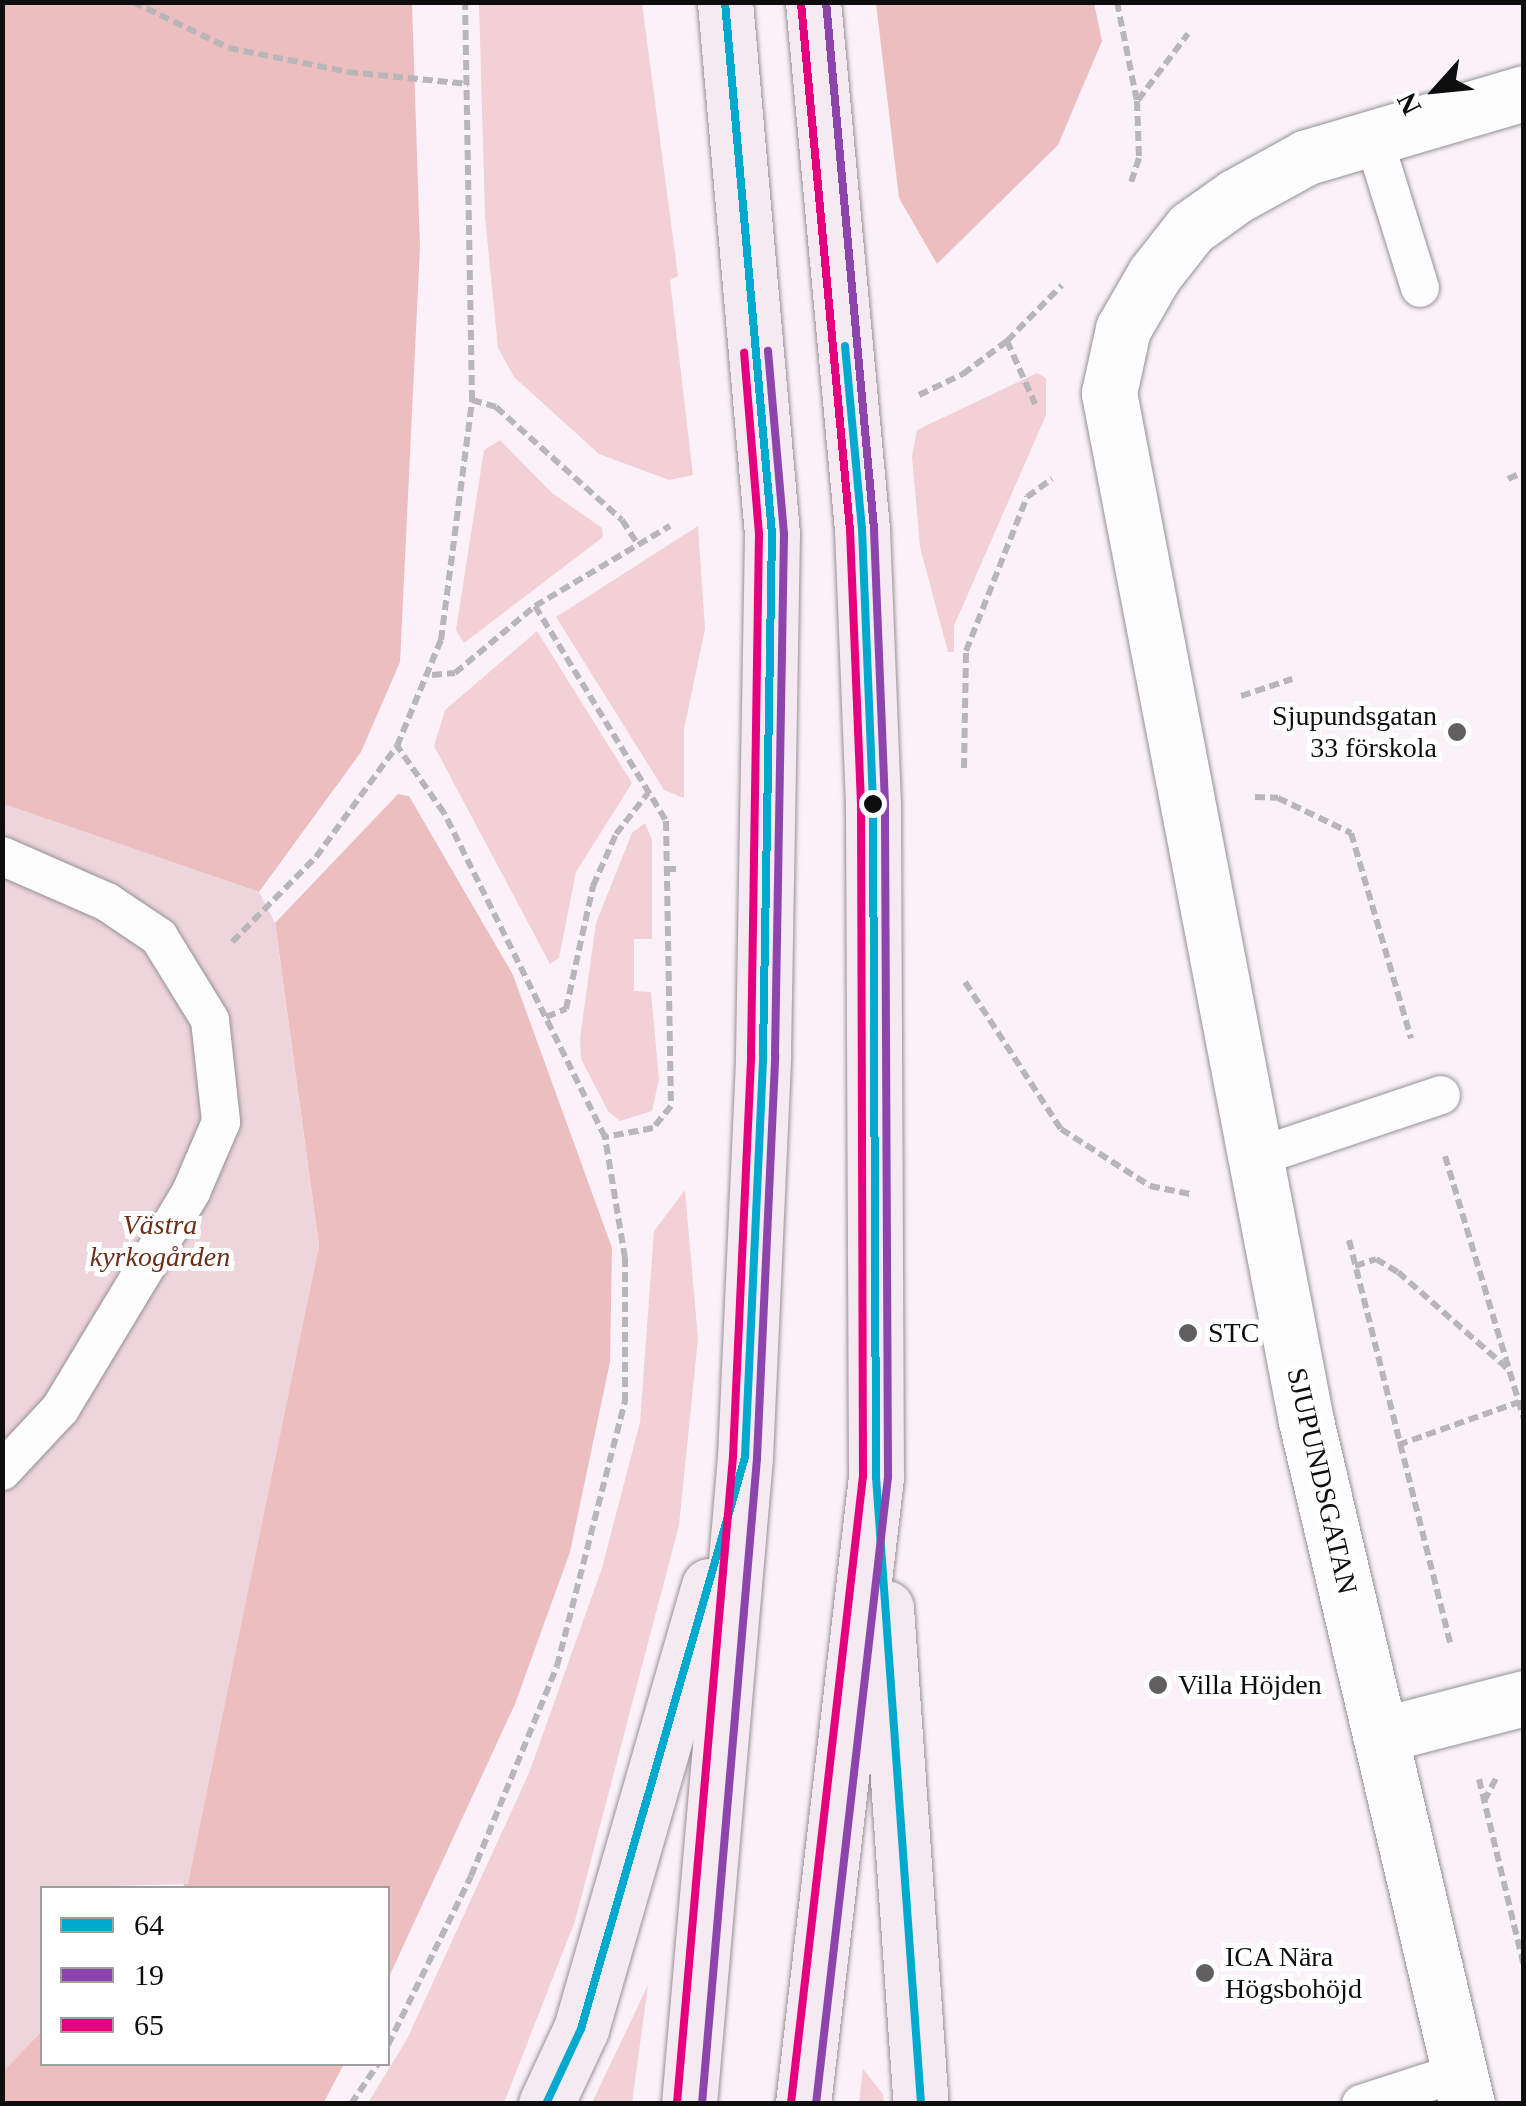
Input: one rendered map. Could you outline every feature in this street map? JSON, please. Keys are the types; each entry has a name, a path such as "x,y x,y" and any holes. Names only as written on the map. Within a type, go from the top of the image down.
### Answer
{"main road":[{"path":"689,2104 745,1458 763,1054 772,534 725,2"},
{"path":"813,2 862,528 873,804 876,1477 921,2104"},
{"path":"546,2104 581,2029 614,1922 745,1458"},
{"path":"803,2104 876,1477"}],"street":[{"name":"SJUPUNDSGATAN","path":"1463,2088 1306,1421 1109,393 1122,329 1191,228 1307,157 1524,93"},
{"path":"1381,1735 1524,1698"}],"lane":[{"path":"1373,137 1420,288"},
{"path":"2,856 108,902 159,938 188,976 210,1020 221,1122 210,1152 60,1409 2,1471"},
{"path":"1256,1157 1441,1095"},
{"path":"1362,2104 1463,2088"}],"path":[{"path":"134,2 229,48 348,72 468,84"},
{"path":"188,976 232,942 316,857 398,746 432,675 472,400 465,2"},
{"path":"1117,2 1137,101 1139,158 1123,204"},
{"path":"1137,101 1188,34"},
{"path":"918,396 963,374 1007,341 1075,271"},
{"path":"472,400 496,407 622,520 638,545"},
{"path":"1508,479 1524,472"},
{"path":"964,768 966,651 1027,498 1053,479"},
{"path":"432,675 454,672 535,606 670,526"},
{"path":"535,606 666,821 671,1106 664,1120 605,1138"},
{"path":"1224,702 1292,679"},
{"path":"390,2042 471,1876 557,1666 599,1521 625,1402 625,1258 605,1138 444,813 398,746"},
{"path":"546,1017 566,1008 594,886 616,834 648,792"},
{"path":"1278,798 1350,833"},
{"path":"666,869 681,870"},
{"path":"965,982 1062,1129 1150,1186 1206,1198"},
{"path":"670,1074 681,1072"},
{"path":"1355,1266 1376,1259 1398,1272 1508,1369"},
{"path":"1398,1445 1519,1402"},
{"path":"351,2104 377,2066"}],"shaded area":[{"path":"2,3 412,3 420,247 400,662 361,752 259,892 3,804"},
{"path":"479,3 642,3 678,276 670,280 693,475 669,480 599,454 514,377 498,348 485,217"},
{"path":"876,3 1094,3 1102,41 1058,145 937,264 899,198"},
{"path":"1037,373 1046,378 1046,415 954,626 954,652 948,652 920,547 912,457 917,430"},
{"path":"500,440 552,493 602,528 603,537 464,643 456,630 484,450"},
{"path":"698,526 705,629 684,729 684,798 664,790 556,617"},
{"path":"537,631 632,783 576,872 559,958 550,964 434,746 445,710"},
{"path":"398,794 409,796 513,975 612,1248 610,1362 570,1552 515,1704 390,1975 390,1886 183,1886 319,1246 275,923"},
{"path":"645,823 652,840 652,939 634,939 634,991 651,992 659,1079 652,1111 620,1121 608,1111 581,1059 580,1038 596,923 632,833"},
{"path":"685,1190 698,1339 679,1525 575,1921 504,2103 368,2103 407,2039 529,1773 602,1568 640,1422 654,1231"},
{"path":"648,1985 632,2103 592,2103"},
{"path":"40,2033 40,2066 343,2066 323,2104 3,2103 2,2072"},
{"path":"863,2069 883,2094 884,2103 859,2103"}],"green space":[{"name":"Västra kyrkogården","path":"3,804 259,892 275,923 319,1246 188,1884 40,1886 40,2033 3,2072"}],"transit line":[{"name":"64","path":"546,2104 581,2029 745,1457 763,1054 772,534 725,2"},
{"name":"19","path":"816,2104 888,1477 885,804 874,529 826,2"},
{"name":"65","path":"791,2103 863,1476 861,804 850,530 801,3"},
{"name":"64","path":"845,346 862,529 873,804 876,1477 921,2104"},
{"name":"19","path":"702,2104 757,1458 775,1055 784,534 768,351"},
{"name":"65","path":"677,2103 733,1456 751,1054 759,534 744,353"}],"place":[{"name":"Sjupundsgatan 33 förskola","path":"1457,732"},
{"name":"STC","path":"1188,1333"},
{"name":"Villa Höjden","path":"1158,1685"},
{"name":"ICA Nära Högsbohöjd","path":"1205,1973"}]}
